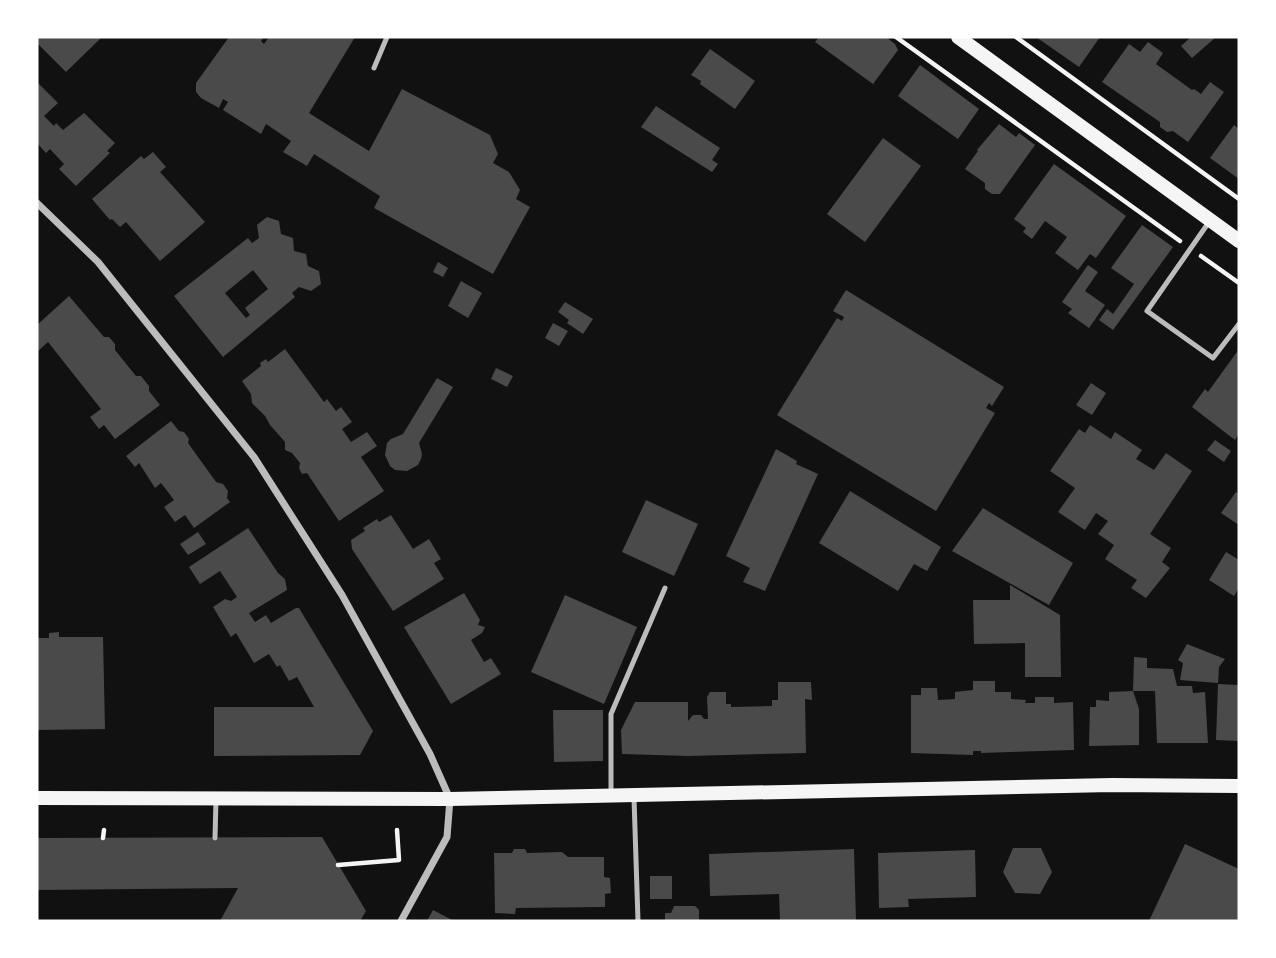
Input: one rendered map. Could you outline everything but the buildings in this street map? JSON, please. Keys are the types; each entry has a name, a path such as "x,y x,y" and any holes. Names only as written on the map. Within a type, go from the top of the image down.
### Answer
{"main road":[{"path":"958,37 1239,241"},
{"path":"37,798 450,799 1112,785 1239,786"}],"street":[{"path":"37,203 97,262 254,457 349,607 420,734 450,799 447,837 401,921"}],"lane":[{"path":"374,68 387,37"},
{"path":"1210,220 1147,311 1213,358 1239,324"},
{"path":"611,796 611,714 665,588"},
{"path":"634,795 638,921"},
{"path":"215,799 215,838"}],"path":[{"path":"897,37 1239,283"},
{"path":"1016,37 1239,200"},
{"path":"103,830 103,838"},
{"path":"338,865 399,860 397,830"}]}
